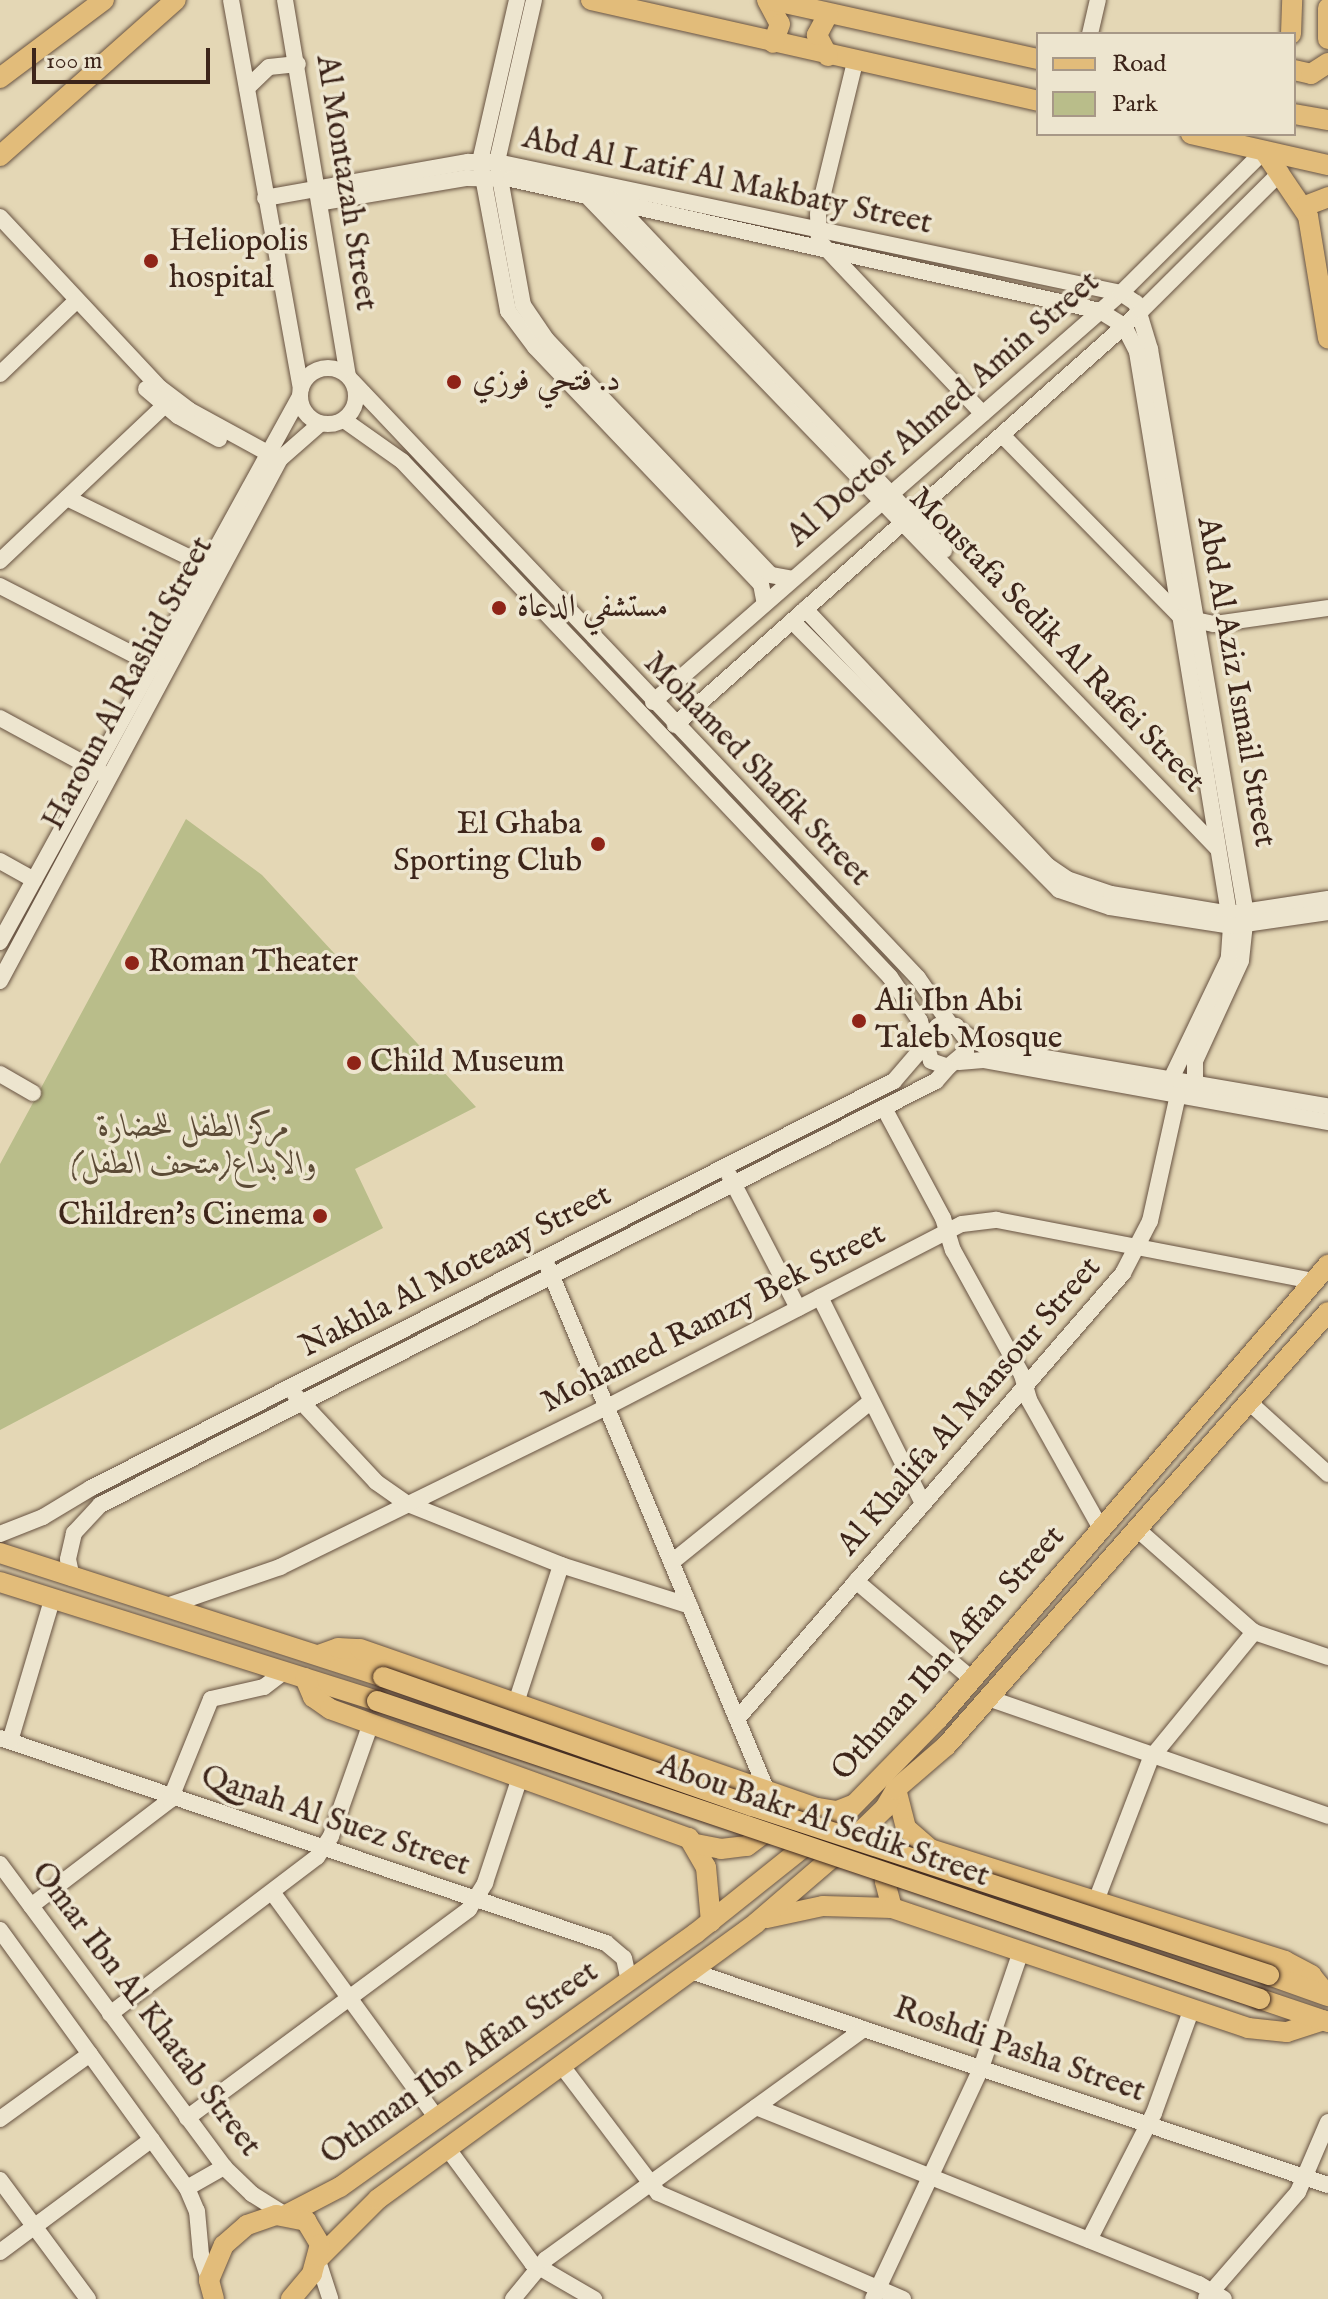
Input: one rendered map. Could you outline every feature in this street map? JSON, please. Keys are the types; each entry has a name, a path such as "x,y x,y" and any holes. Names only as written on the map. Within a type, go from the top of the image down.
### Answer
{"main road":[{"path":"0,78 104,0"},
{"path":"0,156 176,0"},
{"path":"591,0 1036,101"},
{"path":"769,0 780,24 773,43"},
{"path":"769,0 1036,59"},
{"path":"1291,32 1292,0"},
{"path":"1328,8 1328,39"},
{"path":"828,14 817,35 828,56"},
{"path":"1296,70 1311,74 1328,63"},
{"path":"1200,136 1328,165"},
{"path":"1264,151 1305,206 1316,250 1328,338"},
{"path":"1305,206 1328,197"},
{"name":"Othman Ibn Affan Street","path":"208,2291 220,2251 235,2234 261,2219 286,2215 340,2187 711,1922 857,1803 972,1679 1323,1273"},
{"name":"Othman Ibn Affan Street","path":"291,2299 319,2259 385,2194 756,1923 867,1826 896,1789 946,1746 1328,1312"},
{"name":"Abou Bakr Al Sedik Street","path":"0,1553 319,1655 752,1806 1327,1995"},
{"name":"Abou Bakr Al Sedik Street","path":"0,1582 377,1701 1326,2021"},
{"name":"Abou Bakr Al Sedik Street","path":"319,1655 354,1647 515,1706 830,1811 857,1803"},
{"name":"Abou Bakr Al Sedik Street","path":"305,1678 310,1692 325,1707 696,1844 709,1877 711,1922"},
{"name":"Abou Bakr Al Sedik Street","path":"896,1789 901,1820 930,1849 1285,1961 1311,1975 1327,1995"},
{"path":"696,1844 728,1849 753,1843 769,1823 767,1791"},
{"path":"892,1908 884,1888 889,1867 905,1852 930,1849"},
{"name":"Abou Bakr Al Sedik Street","path":"756,1923 823,1906 892,1908 1271,2032 1326,2021"},
{"path":"340,2187 336,2200 344,2208 385,2194"},
{"path":"286,2215 311,2225 319,2237 319,2259"}],"street":[{"path":"231,0 265,198 300,392 305,413 320,424 344,420 356,403 350,379 331,368 318,370 300,392"},
{"name":"Al Montazah Street","path":"285,0 321,195 350,379"},
{"path":"517,0 488,169 501,291 520,330 761,584 765,604"},
{"path":"534,0 488,169 517,286 533,324 771,575 793,579"},
{"path":"1090,32 1098,0"},
{"path":"855,62 817,232 823,249 983,414"},
{"path":"247,88 269,67 298,64"},
{"name":"Al Doctor Ahmed Amin Street","path":"653,702 1121,293 1264,151"},
{"name":"Abd Al Latif Al Makbaty Street","path":"488,169 586,195 612,194 660,212 1100,311"},
{"name":"Abd Al Latif Al Makbaty Street","path":"265,198 321,195 488,169 1121,293"},
{"name":"Al Doctor Ahmed Amin Street","path":"675,725 1141,311 1281,172"},
{"name":"Moustafa Sedik Al Rafei Street","path":"612,194 647,240 886,498"},
{"name":"Moustafa Sedik Al Rafei Street","path":"586,195 907,519 1217,842"},
{"path":"647,240 660,212"},
{"path":"0,217 72,305 164,406 270,460"},
{"path":"0,234 174,400 270,460"},
{"path":"1121,293 1141,311"},
{"path":"0,374 72,305"},
{"path":"1100,311 1124,326"},
{"name":"Abd Al Aziz Ismail Street","path":"1141,311 1238,919 1241,961 1195,1061 1195,1083"},
{"name":"Abd Al Aziz Ismail Street","path":"1124,326 1137,352 1189,620 1217,842 1238,919 1229,958 1171,1079"},
{"name":"Mohamed Shafik Street","path":"350,379 938,1002 950,1024"},
{"name":"Haroun Al Rashid Street","path":"0,981 111,779 270,460 300,392"},
{"path":"0,561 164,406"},
{"name":"Mohamed Shafik Street","path":"344,420 402,461 890,977 917,1016 925,1042"},
{"name":"Haroun Al Rashid Street","path":"0,942 205,565 270,460 320,424"},
{"path":"1002,435 1189,620 1328,608"},
{"path":"67,498 205,565"},
{"path":"0,586 152,664"},
{"path":"799,615 1059,890 1110,907 1238,919 1328,912"},
{"path":"0,718 111,779"},
{"path":"0,861 34,880"},
{"path":"1238,919 1328,899"},
{"path":"917,1016 930,1013 938,1002"},
{"path":"1328,1106 1171,1079 985,1054 954,1064 931,1061 925,1042 933,1029 950,1024 985,1054 1178,1095 1328,1122"},
{"path":"954,1064 968,1046 965,1034"},
{"name":"Nakhla Al Moteaay Street","path":"0,1534 36,1520 289,1387 894,1081 925,1042"},
{"name":"Nakhla Al Moteaay Street","path":"72,1578 71,1539 94,1508 884,1108 936,1081 954,1064"},
{"path":"0,1074 33,1093"},
{"name":"Al Khalifa Al Mansour Street","path":"737,1719 1123,1273 1140,1246 1178,1095"},
{"path":"884,1108 1025,1387 1101,1529"},
{"path":"725,1167 798,1308"},
{"name":"Mohamed Ramzy Bek Street","path":"164,1607 280,1567 607,1407 947,1231 979,1220 997,1220 1140,1246 1323,1273"},
{"path":"544,1258 767,1791"},
{"path":"820,1297 923,1504"},
{"path":"289,1387 300,1404 376,1482 408,1504 561,1565 690,1606"},
{"path":"672,1562 870,1402"},
{"path":"1249,1402 1328,1474"},
{"path":"1137,1529 1254,1632 1328,1657"},
{"path":"515,1706 561,1565"},
{"path":"856,1581 972,1679"},
{"path":"5,1740 52,1600"},
{"path":"1096,1901 1151,1758 1254,1632"},
{"path":"31,1906 173,1796 211,1699 264,1687 284,1672"},
{"path":"988,1698 1151,1758 1328,1816"},
{"path":"110,2014 272,1892 324,1848 371,1723"},
{"name":"Qanah Al Suez Street","path":"5,1740 610,1945 626,1962 629,1981"},
{"path":"187,2118 459,1918 477,1899 519,1780"},
{"name":"Omar Ibn Al Khatab Street","path":"0,1864 224,2167 252,2194 286,2215"},
{"path":"272,1892 437,2118"},
{"path":"0,1930 187,2188 197,2211 208,2291"},
{"path":"876,2294 981,2068 1021,1951"},
{"name":"Roshdi Pasha Street","path":"691,1971 1328,2185"},
{"path":"1089,2240 1149,2125 1192,2008"},
{"path":"513,2299 537,2268 864,2029"},
{"path":"0,2119 90,2054"},
{"path":"562,2066 649,2185 673,2202 876,2294 903,2299"},
{"path":"756,2107 1089,2240 1214,2296 1307,2178 1328,2122"},
{"path":"0,2252 152,2139"},
{"path":"448,2149 537,2268 594,2299"},
{"path":"187,2188 224,2167"},
{"path":"0,2180 88,2299"},
{"path":"319,2259 330,2299"}],"green space":[{"name":"مركز الطفل للحضارة والابداع(متحف الطفل)","path":"186,819 262,875 476,1107 355,1169 383,1228 0,1430 0,1164"}],"place":[{"name":"Heliopolis hospital","path":"151,261"},
{"name":"د. فتحي فوزي","path":"454,382"},
{"name":"مستشفي الدعاة","path":"499,608"},
{"name":"El Ghaba Sporting Club","path":"598,844"},
{"name":"Roman Theater","path":"132,963"},
{"name":"Ali Ibn Abi Taleb Mosque","path":"859,1021"},
{"name":"Child Museum","path":"354,1063"},
{"name":"Children's Cinema","path":"320,1216"}]}
